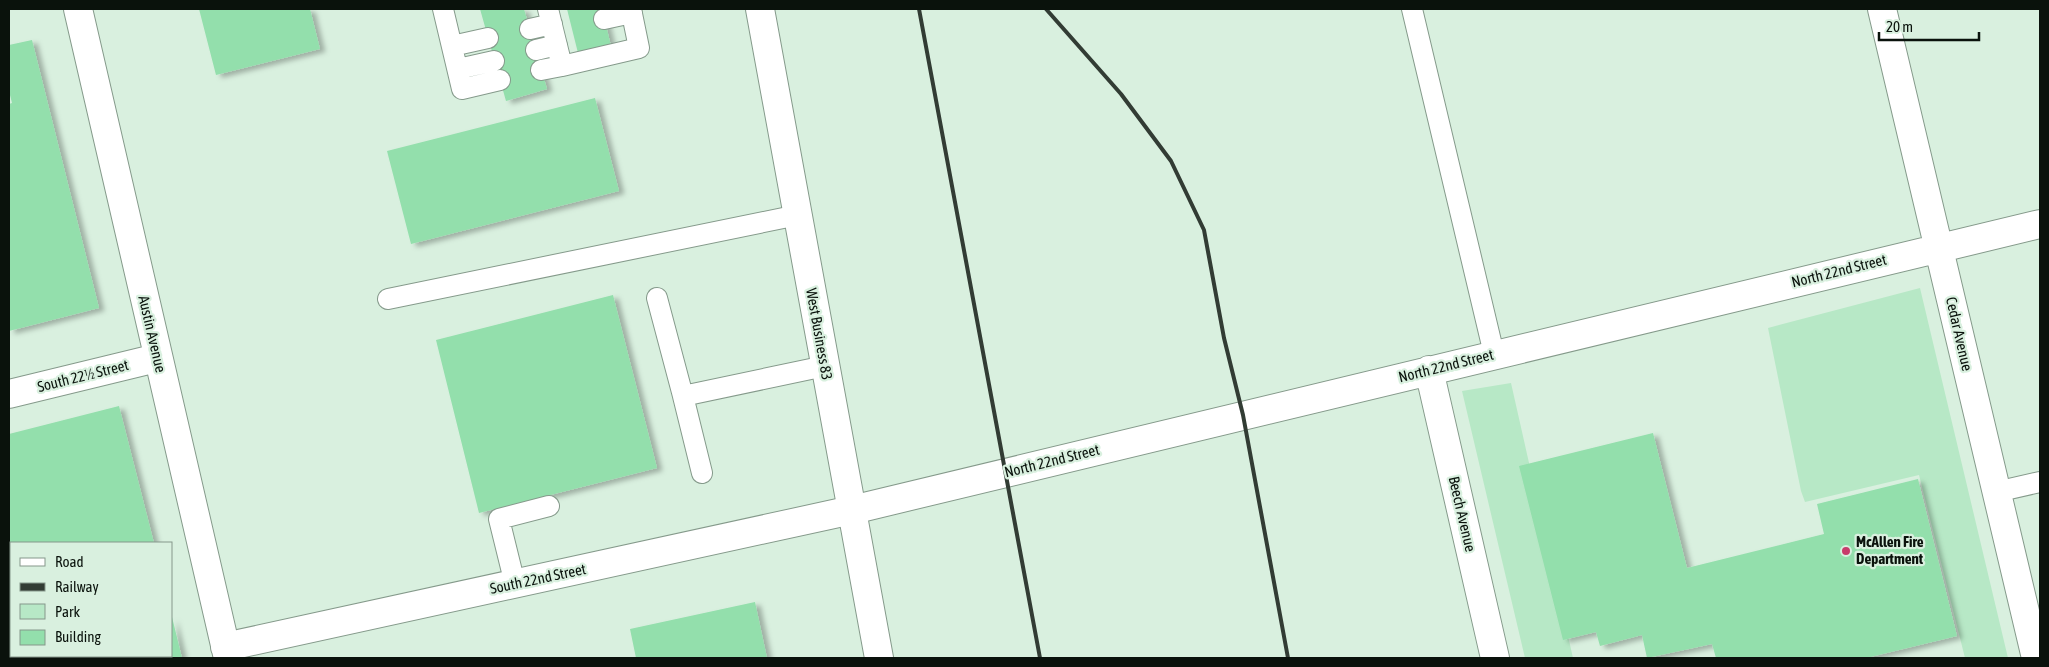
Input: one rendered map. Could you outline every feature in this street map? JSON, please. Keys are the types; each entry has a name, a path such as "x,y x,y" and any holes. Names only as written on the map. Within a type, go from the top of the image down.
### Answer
{"street":[{"name":"Austin Avenue","path":"78,9 226,653"},
{"name":"West Business 83","path":"760,9 879,658"},
{"name":"Cedar Avenue","path":"1882,9 2036,658"},
{"name":"North 22nd Street","path":"852,510 2040,224"},
{"name":"South 22½ Street","path":"9,394 157,358"},
{"name":"Beech Avenue","path":"1429,370 1495,658"},
{"name":"South 22nd Street","path":"226,653 515,584 852,510"}],"lane":[{"path":"443,9 462,89 500,80"},
{"path":"1412,9 1494,354"},
{"path":"541,70 639,48 631,11 604,19"},
{"path":"556,27 562,66"},
{"path":"530,29 556,27"},
{"path":"536,50 556,27"},
{"path":"452,46 488,38"},
{"path":"458,69 494,61"},
{"path":"388,299 798,215"},
{"path":"657,298 702,473"},
{"path":"683,396 825,366"},
{"path":"1996,492 2040,482"},
{"path":"515,584 499,519 549,506"}],"green space":[{"path":"1920,288 2008,658 1965,658 1919,475 1805,502 1801,491 1768,328"},
{"path":"1511,383 1573,658 1525,658 1462,391"}],"building":[{"path":"199,9 310,9 320,49 216,75"},
{"path":"480,9 524,9 547,89 506,101"},
{"path":"567,9 602,9 611,46 578,53"},
{"path":"32,40 99,308 9,331 9,104 12,103 9,91 9,45"},
{"path":"595,98 619,191 411,244 387,151"},
{"path":"613,295 657,468 479,513 436,340"},
{"path":"119,406 154,542 10,542 10,657 172,657 172,617 182,658 9,658 9,434"},
{"name":"McAllen Fire Department","path":"1653,433 1687,568 1824,534 1817,504 1918,479 1957,636 1866,658 1716,658 1712,644 1647,658 1642,635 1600,646 1596,632 1563,640 1519,466"},
{"path":"755,602 767,658 636,658 630,629"}],"railway":[{"path":"919,9 1040,658"},
{"path":"1046,9 1121,94 1171,161 1204,230 1224,338 1243,415 1288,658"}],"place":[{"name":"McAllen Fire Department","path":"1846,551"}]}
